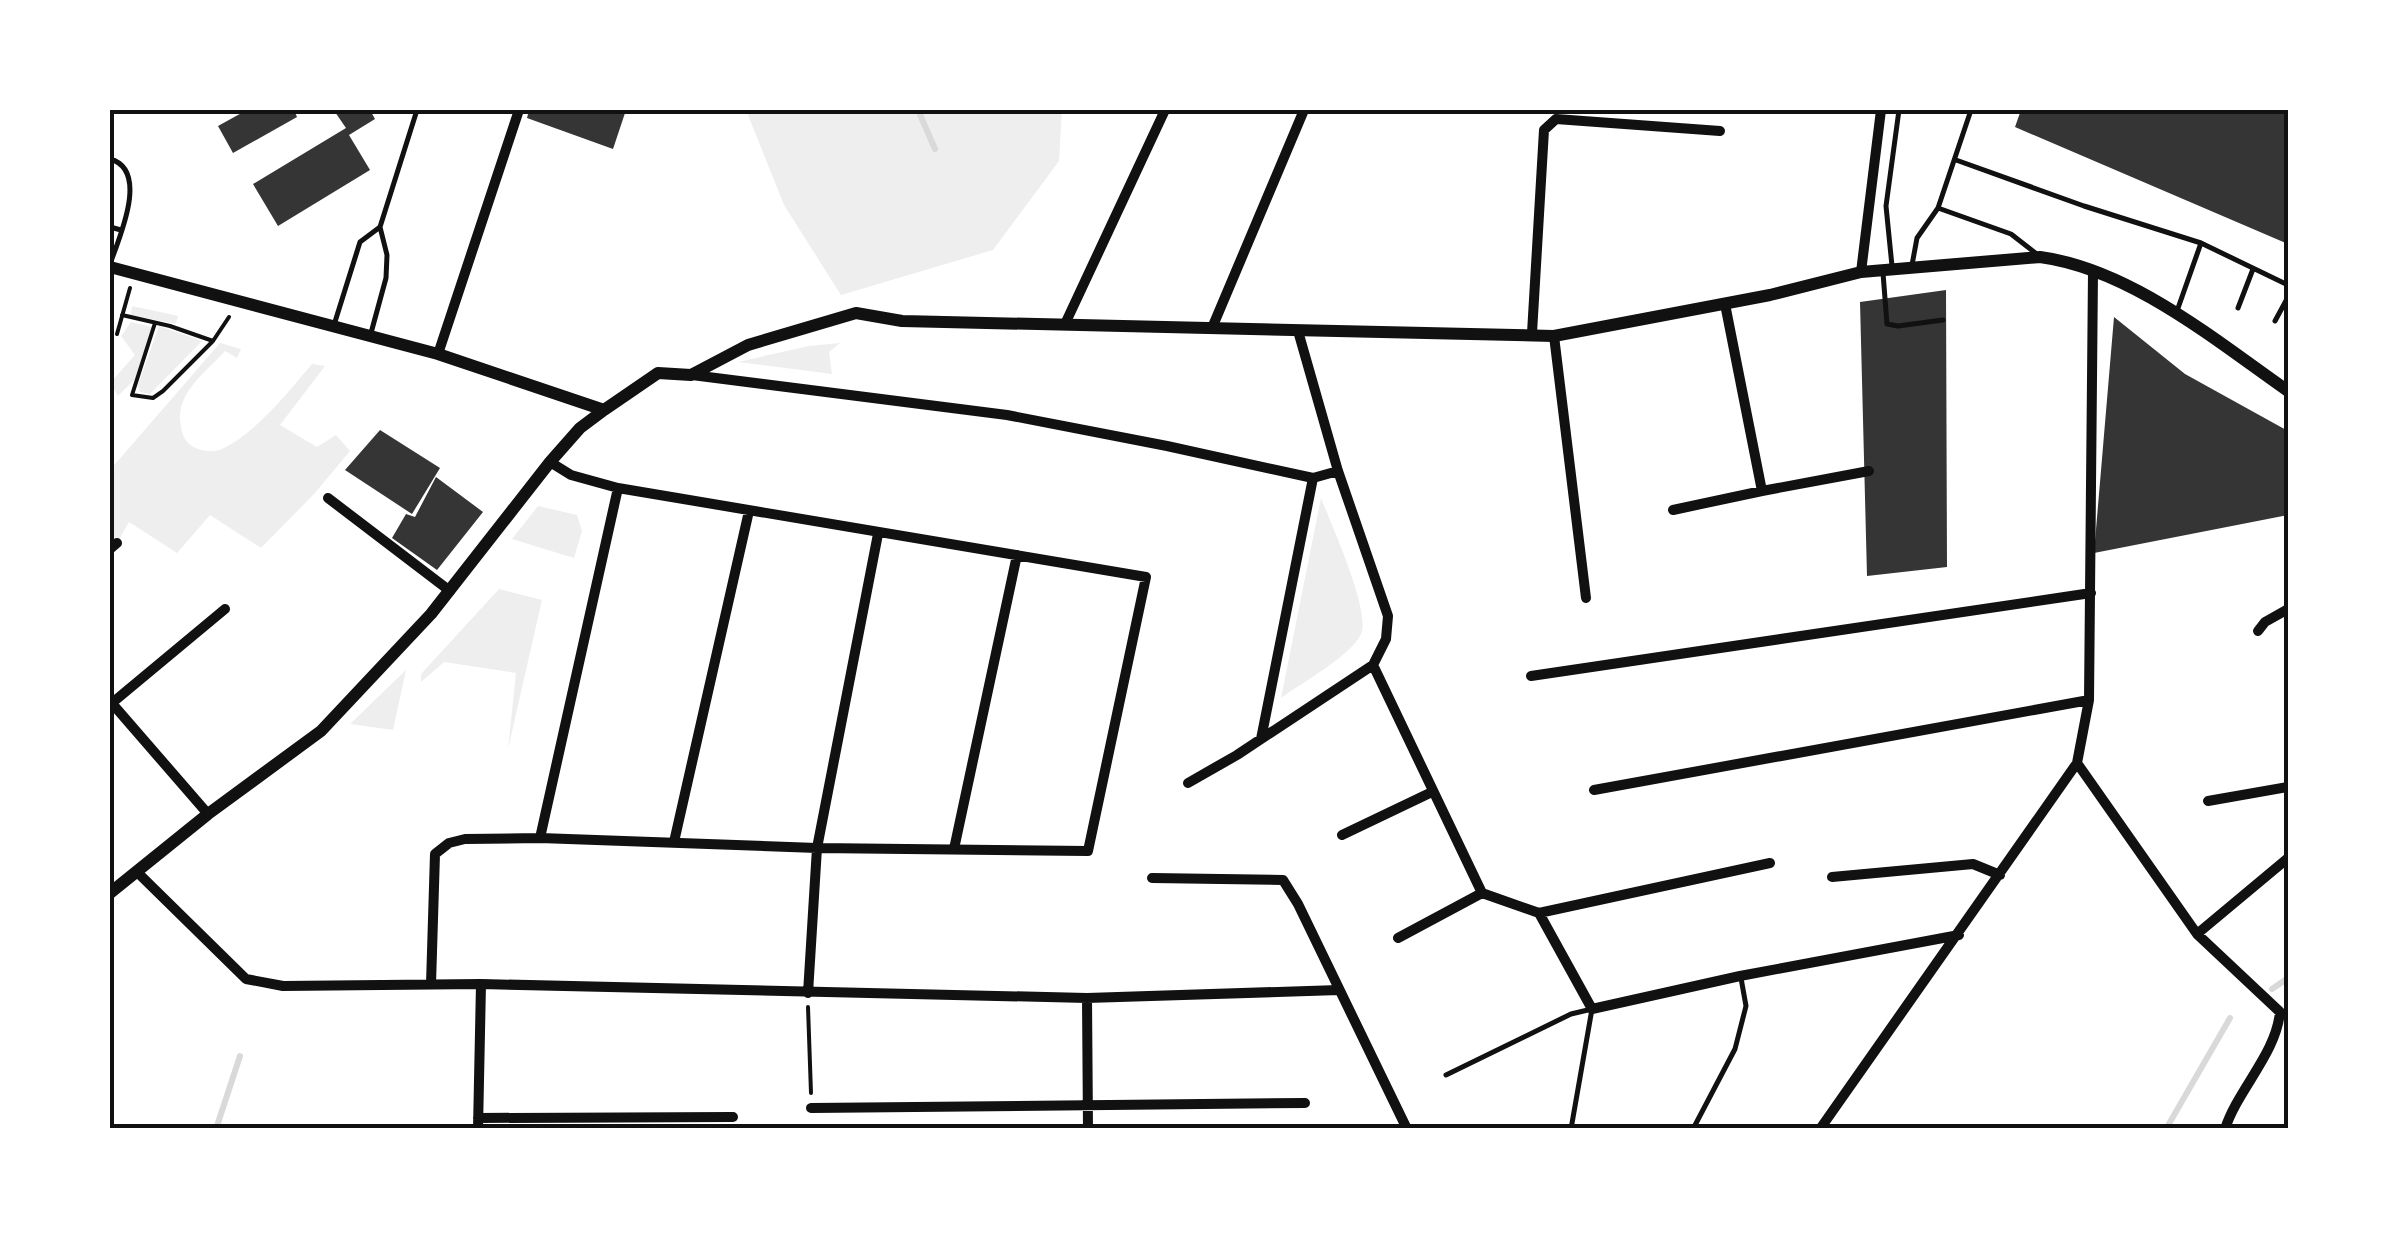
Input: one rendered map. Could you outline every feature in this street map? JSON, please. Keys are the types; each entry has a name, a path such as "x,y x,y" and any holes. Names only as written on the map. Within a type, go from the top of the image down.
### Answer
{"street":[{"path":"438,354 519,110"},
{"path":"1065,324 1165,110"},
{"path":"1212,328 1304,110"},
{"path":"1861,272 1881,110"},
{"path":"1532,333 1544,130 1556,119 1720,132"},
{"path":"691,375 748,346 856,313 902,321 1554,336 1725,304 1861,272 2040,257 2064,260 2176,312 2288,391"},
{"path":"110,266 438,354 604,410"},
{"path":"1820,1129 2077,763 2089,700 2093,272"},
{"path":"1725,304 1762,491"},
{"path":"1188,782 1374,664 1386,638 1388,616 1338,471 1298,331"},
{"path":"1554,336 1586,598"},
{"path":"110,892 321,731 450,590 580,428 658,373 1007,416 1314,478 1338,471"},
{"path":"431,984 435,854 449,843 465,839 1088,851 1146,576 618,488 571,475 550,462"},
{"path":"1673,510 1869,472"},
{"path":"1261,739 1314,478"},
{"path":"540,838 618,488"},
{"path":"328,498 450,590"},
{"path":"674,842 749,511"},
{"path":"808,993 817,848 878,534"},
{"path":"954,849 1017,555"},
{"path":"1531,676 2090,593"},
{"path":"208,814 111,702 225,609"},
{"path":"2258,631 2265,622 2288,609"},
{"path":"1374,664 1482,892 1538,913 1770,864"},
{"path":"1594,790 2089,700"},
{"path":"2077,763 2197,934 2280,1012 2278,1028 2224,1129"},
{"path":"2208,801 2288,787"},
{"path":"1342,835 1432,792"},
{"path":"2197,934 2288,858"},
{"path":"1832,877 1973,864 2000,875"},
{"path":"137,872 246,979 283,986 481,984 1087,998 1339,990"},
{"path":"1152,878 1283,880 1406,1129"},
{"path":"1398,938 1482,892"},
{"path":"1538,913 1592,1009 1960,934"},
{"path":"481,984 478,1123 733,1117"},
{"path":"1087,998 1088,1129"},
{"path":"812,1108 1306,1103"}],"lane":[{"path":"370,335 386,278 387,255 380,227 417,110"},
{"path":"1900,110 1886,206 1887,324 1943,320"},
{"path":"1912,268 1917,238 1938,208 1970,110"},
{"path":"110,159 117,160 128,172 131,191 110,266"},
{"path":"1956,160 2201,243 2288,285"},
{"path":"1938,208 2011,234 2040,257"},
{"path":"334,325 360,242 380,227"},
{"path":"110,228 121,230"},
{"path":"2176,312 2201,243"},
{"path":"2238,308 2254,269"},
{"path":"2275,321 2288,297"},
{"path":"1693,1129 1734,1050 1746,1006 1740,976"},
{"path":"1446,1075 1572,1014 1592,1009 1571,1129"}],"path":[{"path":"117,334 134,274"},
{"path":"156,323 132,396 154,398 213,340 241,301"},
{"path":"122,316 213,340"},
{"path":"808,993 812,1108"}],"shaded area":[{"path":"746,110 1062,110 1059,161 993,250 841,295 784,205"},
{"path":"132,306 178,316 176,324 131,315"},
{"path":"131,322 152,327 136,378 118,396 110,383 135,355 121,336"},
{"path":"159,326 202,341 150,394 140,392 138,385"},
{"path":"220,343 241,349 237,358 225,351 187,394 180,415 182,432 190,444 211,451 234,442 271,411 312,364 325,366 280,425 317,447 336,435 350,451 261,548 210,515 177,553 129,522 117,543 110,538 110,470"},
{"path":"840,343 829,352 832,374 738,362 809,346"},
{"path":"1321,498 1355,588 1363,623 1361,634 1337,660 1281,698"},
{"path":"538,506 577,515 582,531 574,558 512,539"},
{"path":"499,589 542,600 508,749 516,673 444,662 421,682 421,674"},
{"path":"406,670 393,730 350,724"}],"building":[{"path":"247,110 294,110 297,117 233,153 218,126"},
{"path":"370,110 375,119 349,135 370,170 278,226 253,184 346,128 335,112"},
{"path":"529,110 626,110 613,149 527,118"},
{"path":"2021,110 2288,110 2288,244 2015,127"},
{"path":"1946,290 1947,567 1867,576 1860,302"},
{"path":"2114,317 2185,374 2288,431 2288,515 2094,553"},
{"path":"380,430 440,468 412,514 345,470"},
{"path":"436,477 483,512 437,570 392,538 406,514 415,517"}],"waterway":[{"path":"918,110 935,149"},
{"path":"2272,989 2288,978"},
{"path":"2166,1129 2230,1018"},
{"path":"216,1129 240,1056"}]}
